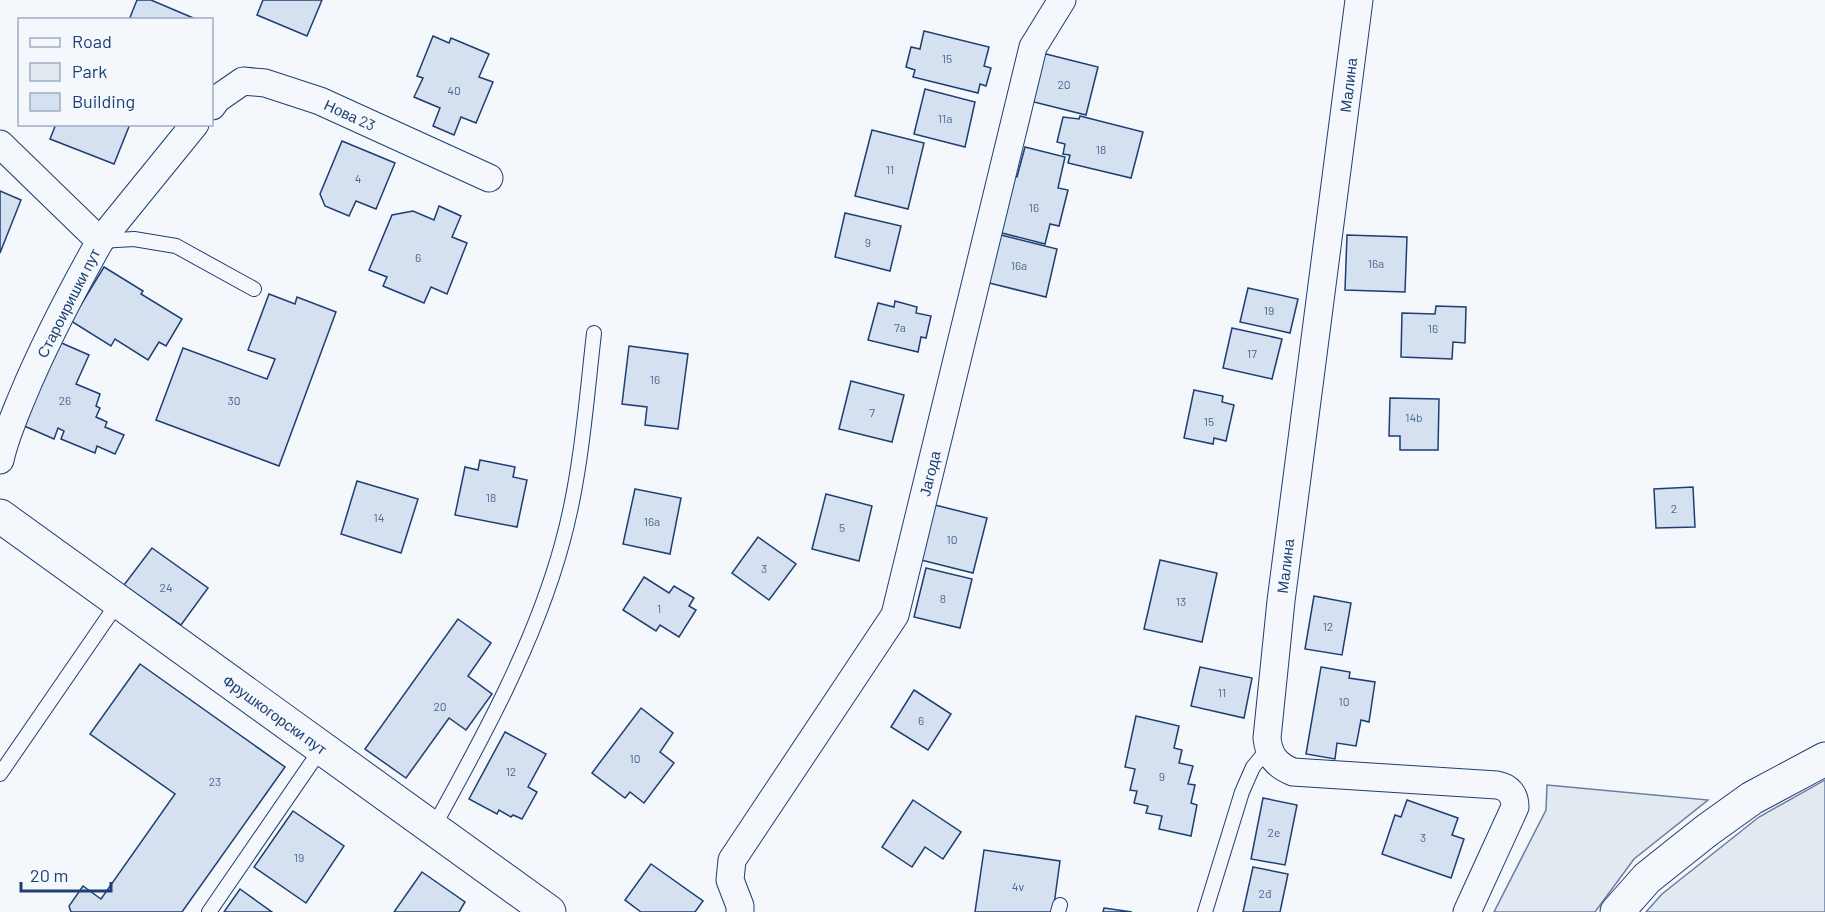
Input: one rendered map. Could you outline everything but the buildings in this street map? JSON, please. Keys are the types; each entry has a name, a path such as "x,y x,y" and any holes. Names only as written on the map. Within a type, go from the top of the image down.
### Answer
{"street":[{"name":"Јагода","path":"740,912 730,880 732,860 895,615 1033,47 1062,0"},
{"name":"Малина","path":"1268,749 1267,738 1281,601 1359,0"},
{"name":"Нова 23","path":"213,105 217,99 243,81 265,83 320,101 489,178"},
{"path":"100,241 193,126"},
{"name":"Староиришки пут","path":"0,144 100,241 62,308 28,382 4,441 0,460"},
{"name":"Фрушкогорски пут","path":"0,516 549,912"},
{"path":"1268,749 1282,768 1299,774 1497,785 1509,789 1514,798 1515,807 1467,912"},
{"path":"1617,912 1647,878 1706,831 1752,798 1825,759"}],"lane":[{"path":"100,241 134,238 176,246 254,289"},
{"path":"433,828 480,743 547,592 563,542 581,452 594,333"},
{"path":"0,774 119,601"},
{"path":"209,912 321,748"},
{"path":"1204,912 1242,792 1253,766 1268,749"}],"green space":[{"path":"1825,780 1825,912 1646,912 1662,894 1759,817"},
{"path":"1547,785 1708,800 1634,859 1595,912 1494,912 1546,810"}]}
